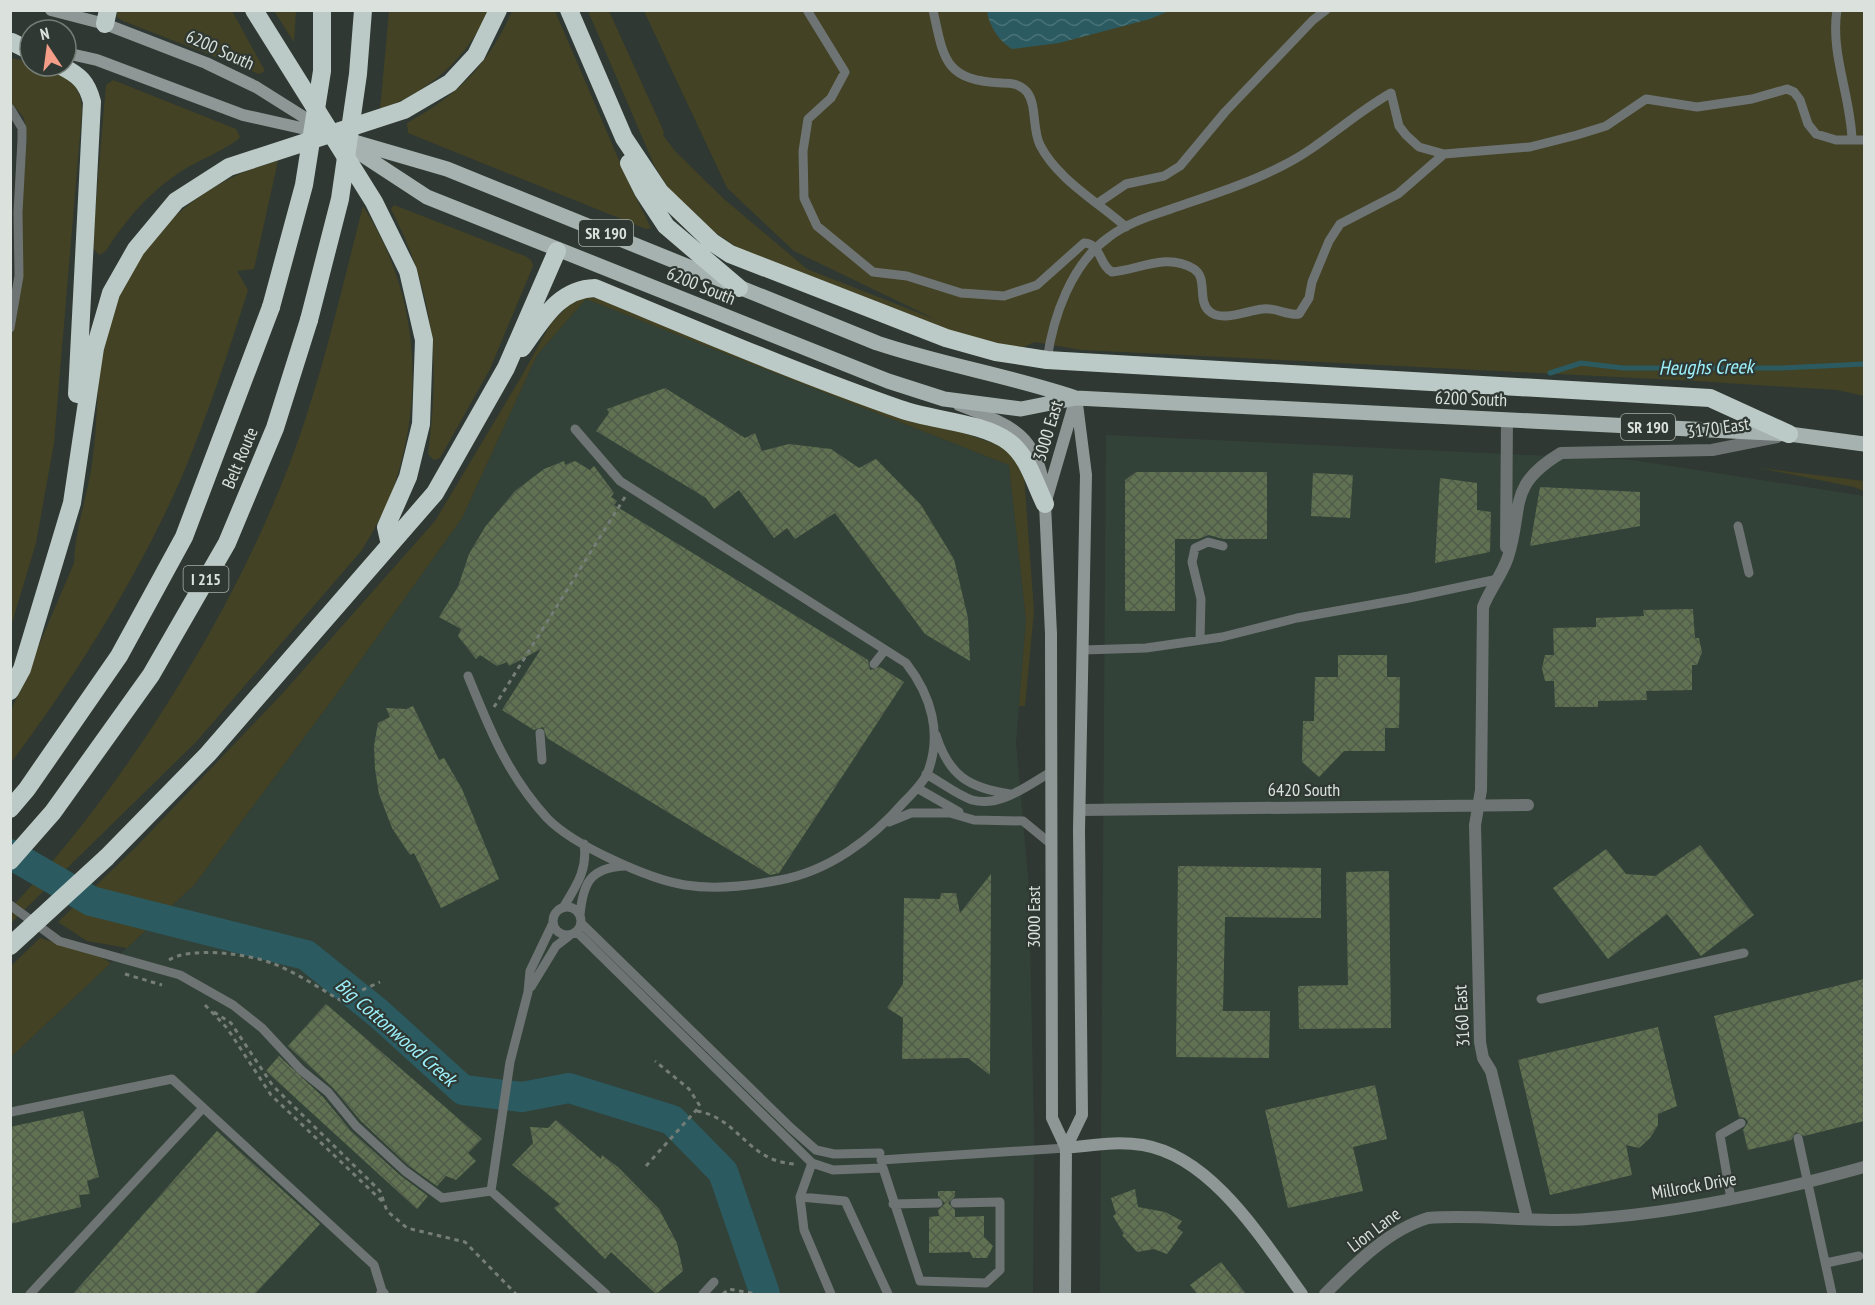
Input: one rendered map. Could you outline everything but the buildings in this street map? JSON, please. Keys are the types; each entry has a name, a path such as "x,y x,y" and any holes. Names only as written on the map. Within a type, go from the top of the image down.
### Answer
{"highway":[{"path":"254,10 374,202 408,271 424,340 421,424 408,477 386,527 390,545"},
{"name":"Belt Route","path":"10,809 27,789 119,656 184,537 271,307 304,185 322,71 322,10"},
{"name":"Belt Route","path":"10,861 53,812 151,675 227,543 275,428 309,320 340,199 358,74 363,10"},
{"path":"10,691 22,669 72,502 95,348 111,293 136,249 176,201 229,167 404,110 450,83 476,55 498,10"},
{"path":"569,10 624,138 660,192 678,213 730,254 946,338 996,352 1047,360 1710,398 1789,434"},
{"path":"72,502 92,102 89,88 78,74"},
{"path":"624,138 629,162 642,191 666,226 740,288"},
{"path":"10,946 105,858 208,754 435,493 506,368 557,250"},
{"path":"506,368 551,310 567,294 581,289 595,288 740,349 903,410 997,435 1016,447 1023,456 1045,504"}],"main road":[{"name":"6200 South","path":"51,10 106,17 256,87 427,197 852,368 944,399 1022,410 1076,398"},
{"name":"6200 South","path":"78,56 97,60 243,115 331,135 447,169 740,288 912,354 1021,379 1076,398 1374,415 1507,419 1789,434 1864,444"},
{"name":"3000 East","path":"1065,1294 1065,1148 1052,1118 1051,634 1045,504 1076,398"},
{"name":"3000 East","path":"1065,1148 1082,1115 1080,810 1086,475 1076,398"},
{"path":"944,399 1005,424 1025,438 1039,460 1045,504"},
{"path":"1065,1148 1116,1143 1144,1145 1170,1154 1211,1179 1234,1204 1302,1294"}],"street":[{"name":"3170 East","path":"1507,419 1505,524 1507,560"},
{"name":"3170 East","path":"1478,806 1481,790 1483,607 1489,591 1507,560 1513,542 1516,507 1522,489 1541,465 1561,453 1712,450 1789,434"},
{"name":"6420 South","path":"1080,810 1528,805"},
{"name":"3160 East","path":"1478,806 1475,825 1480,1042 1483,1058 1491,1071 1527,1218"},
{"name":"Millrock Drive","path":"1527,1218 1586,1220 1731,1199 1864,1167"},
{"name":"Lion Lane","path":"1325,1294 1389,1237 1408,1224 1428,1218 1450,1216 1527,1218"}],"lane":[{"path":"807,10 845,72 831,98 808,119 803,152 804,198 810,215 817,226 873,272 907,276 961,293 1004,296 1037,285 1084,243 1097,248 1106,269 1112,272 1148,262 1174,263 1193,268 1199,274 1204,304 1208,311 1215,314 1225,316 1272,308 1299,314 1309,298 1312,282 1329,241 1340,224 1398,194 1444,154"},
{"path":"933,10 940,44 950,65 971,80 1019,85 1028,93 1040,145 1063,174 1126,227"},
{"path":"1098,203 1126,184 1164,176 1180,166 1239,96 1313,20 1326,10"},
{"path":"1838,10 1834,29 1852,123 1852,140"},
{"path":"1047,360 1051,332 1065,295 1086,259 1108,237 1126,227 1283,166 1391,93 1399,126 1406,135 1419,147 1444,154 1530,147 1577,135 1606,126 1646,99 1662,99 1675,102 1680,106 1697,107 1752,99 1787,89 1800,99 1808,124 1816,134 1836,141 1864,140"},
{"path":"10,108 22,128 22,140 18,212 19,276 10,328"},
{"path":"575,429 620,481 906,663 920,681 930,702 941,750 958,775 982,790 1013,794"},
{"path":"1738,526 1749,573"},
{"path":"1200,640 1201,599 1192,562 1195,548 1208,542 1223,546"},
{"path":"1083,650 1146,648 1200,640 1498,579"},
{"path":"874,664 885,650"},
{"path":"468,676 511,772 549,819 600,855 684,885 732,887 782,880 841,857 884,825 917,788 926,774 933,747 934,726"},
{"path":"540,733 542,760"},
{"path":"926,774 972,800 992,802 1013,794 1051,772"},
{"path":"917,788 974,820"},
{"path":"884,825 911,813 950,813 974,820 1023,821 1051,844"},
{"path":"491,1191 510,1062 528,992 530,971 553,923 555,913 563,908 584,871 586,858 584,844"},
{"path":"528,992 549,955 577,927 581,900 592,875 605,867 630,866"},
{"path":"10,906 59,941 180,975 218,996 262,1028 301,1070 328,1092 356,1126 405,1171 442,1198 491,1191 606,1294"},
{"path":"563,908 573,908 577,927 813,1163 833,1170 881,1160 1065,1148"},
{"path":"553,923 560,934 577,927"},
{"path":"577,927 816,1150 881,1160"},
{"path":"1541,999 1744,953"},
{"path":"11,1112 172,1079 374,1265 383,1294"},
{"path":"30,1294 203,1108"},
{"path":"1731,1199 1720,1135 1741,1123"},
{"path":"1798,1138 1809,1180 1832,1294"},
{"path":"881,1160 893,1204 920,1281 986,1283 1000,1270 1002,1260 1000,1202 955,1203"},
{"path":"813,1163 800,1197 804,1230 831,1294"},
{"path":"800,1197 845,1201 888,1294"},
{"path":"893,1204 938,1203"},
{"path":"1826,1263 1859,1256"},
{"path":"703,1294 714,1282"}],"path":[{"path":"486,720 631,488"},
{"path":"157,968 179,954 218,953 273,963 340,1000 380,982"},
{"path":"384,1203 271,1095 227,1028 212,1011 231,1023 273,1086 380,1191 387,1211 407,1228 465,1242 516,1294"},
{"path":"646,1166 700,1106 699,1101 689,1089 655,1061"},
{"path":"697,1111 712,1113 726,1121 751,1148 780,1163 796,1164"},
{"path":"723,1294 729,1289 756,1294"}],"shaded area":[{"path":"117,10 232,11 265,71 259,74 123,21 117,17"},
{"path":"274,11 296,11 294,42"},
{"path":"389,11 489,11 469,44 445,71 415,93 380,110"},
{"path":"512,11 555,11 631,188 651,228 646,229 408,133 407,123 457,89 482,63"},
{"path":"588,11 609,11 664,132 663,135 675,151 724,199 807,269 937,320 794,251 727,188 644,11 1864,11 1864,396 1837,390 1695,381 1082,350 1034,342 1022,348 1007,347 938,328 740,249 705,226 669,189 655,167"},
{"path":"10,58 18,60 18,78 68,78 78,91 82,111 54,443 36,543 11,626 10,341 16,320 23,265 22,201 27,138 24,118 11,102"},
{"path":"113,80 236,129 240,137 223,149 185,169 151,195 131,216 106,251 99,255 92,247 106,85"},
{"path":"278,161 254,269 237,271 248,290 217,385 181,479 125,590 82,661 11,763 10,713 74,563 92,464 101,355 108,321 121,288 139,258 160,231 186,207 214,187 245,172"},
{"path":"394,205 525,256 531,260 533,266 490,369 440,458 434,460 428,454 433,389 430,329 417,270 391,209"},
{"path":"363,206 396,273 411,344 413,380 410,417 393,489 383,513 362,550 196,742 11,923 11,908 97,805 178,687 247,562 299,438 333,323"},
{"path":"584,297 608,299 732,351 1001,446 1017,459 1024,475 1034,611 1025,706 1019,706 1026,620 1009,465 586,299 537,355 462,518 335,696 195,884 127,948 87,941 58,922 137,846 282,694 435,521 551,323 569,305"},
{"path":"586,299 1009,465 1026,620 1016,743 1029,888 1034,1134 1033,1294 11,1294 11,1057 195,884 335,696 462,518 537,355"},
{"path":"1106,435 1633,460 1864,496 1864,1294 1100,1294"},
{"path":"1759,468 1864,481 1864,491 1854,487"},
{"path":"40,938 97,955 111,963 11,1057 11,966"}],"water":[{"path":"987,10 1169,11 1150,19 1059,43 1012,49 995,33"}],"waterway":[{"name":"Heughs Creek","path":"1550,373 1581,363 1623,368 1782,368 1864,364"},
{"name":"Big Cottonwood Creek","path":"10,854 91,901 306,955 378,1013 463,1090 522,1097 569,1088 672,1120 723,1172 765,1294"}]}
